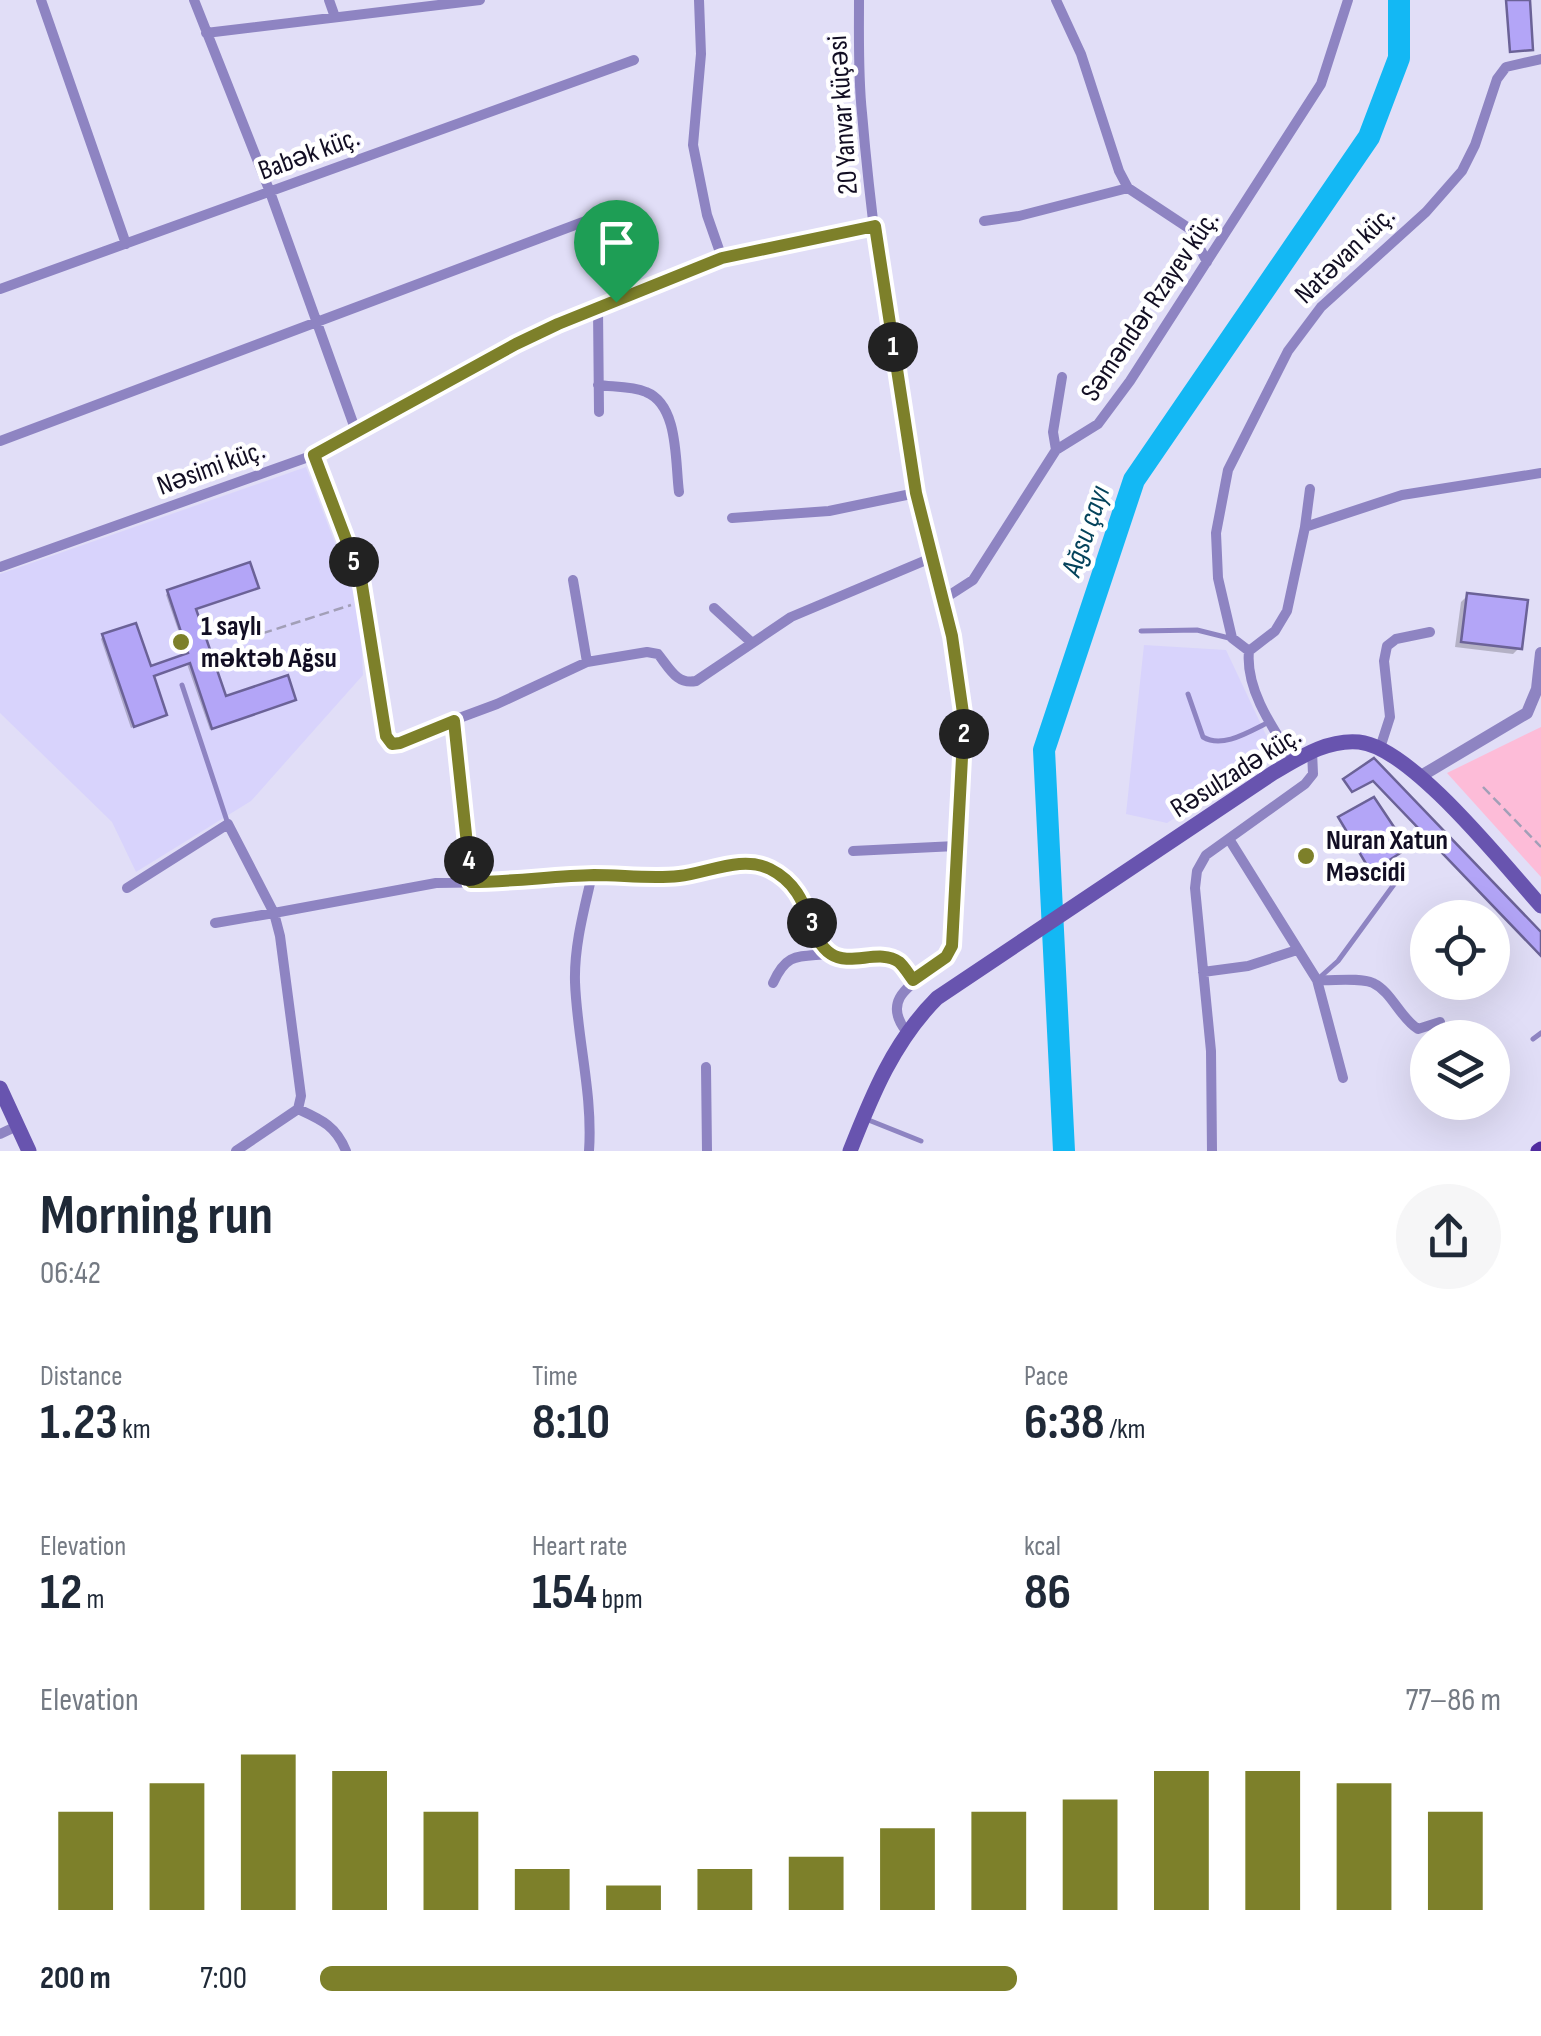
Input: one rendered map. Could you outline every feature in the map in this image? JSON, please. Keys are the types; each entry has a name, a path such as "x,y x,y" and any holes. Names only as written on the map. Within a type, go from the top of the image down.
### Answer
{"main road":[{"name":"Rəsulzadə küç.","path":"850,1151 906,1031 937,998 1312,751 1357,741 1380,748"},
{"path":"1380,748 1398,756 1421,776 1541,906"},
{"path":"0,1088 28,1151"}],"street":[{"path":"41,0 126,244"},
{"path":"194,0 270,192 356,434"},
{"path":"329,0 336,18"},
{"path":"206,33 480,0"},
{"path":"699,0 701,54 694,158 707,216 722,258"},
{"name":"20 Yanvar küçəsi","path":"858,0 861,110 875,226 916,493 952,636 964,720 952,946 946,957 913,980"},
{"path":"1056,0 1082,54 1119,172 1128,188 1190,229 1207,262"},
{"name":"Səməndər Rzayev küç.","path":"942,600 973,580 1056,450 1098,424 1130,381 1322,84 1348,0"},
{"name":"Natəvan küç.","path":"1232,638 1218,578 1216,534 1228,470 1288,352 1321,308 1426,212 1462,171 1497,79 1506,68 1541,59"},
{"name":"Babək küç.","path":"0,290 634,60"},
{"path":"984,221 1128,188"},
{"path":"0,441 623,207"},
{"name":"Nəsimi küç.","path":"0,567 314,455 516,344 722,258 875,226"},
{"path":"598,309 598,412"},
{"path":"1056,450 1053,432 1062,377"},
{"path":"598,385 645,391 663,403 679,492"},
{"path":"314,455 366,600 378,700 386,736 392,744 587,662 647,652 658,654 678,679 685,683 696,681 792,617 931,558"},
{"path":"1305,526 1359,512 1402,494 1541,473"},
{"path":"1294,762 1269,722 1248,664 1249,651 1275,631 1287,610 1310,489"},
{"path":"732,518 829,511 916,493"},
{"path":"573,580 587,662"},
{"path":"714,608 752,642"},
{"path":"1380,748 1390,716 1384,661 1387,646 1396,638 1430,632"},
{"path":"1232,638 1249,651"},
{"path":"1421,776 1530,714 1541,654"},
{"path":"454,721 471,882"},
{"path":"1212,1151 1211,1051 1194,888 1197,870 1206,856 1305,784 1314,774 1312,751"},
{"path":"127,888 228,824 274,912 301,1096 298,1110 236,1151"},
{"path":"1228,839 1317,980 1343,1078"},
{"path":"853,851 956,846"},
{"path":"215,923 436,883 592,875 682,876 751,863 769,868 792,885 829,954"},
{"path":"589,1151 591,1127 575,956 592,875"},
{"path":"1203,972 1248,966 1297,950"},
{"path":"773,983 789,958 829,954 899,962 913,980 896,1010 906,1031"},
{"path":"1317,980 1371,982 1410,1023"},
{"path":"706,1066 706,1151"},
{"path":"298,1110 327,1122 338,1132 346,1151"},
{"path":"0,1134 18,1126"}],"lane":[{"path":"1142,631 1197,630 1232,638"},
{"path":"182,686 228,824"},
{"path":"1188,694 1203,737 1212,742 1228,740 1269,722"},
{"path":"1317,980 1338,960 1406,868"},
{"path":"1533,1040 1541,1033"},
{"path":"863,1118 920,1141"}],"path":[{"path":"248,638 366,600"},
{"path":"1483,788 1541,848"}],"shaded area":[{"name":"1 saylı məktəb Ağsu","path":"306,467 360,609 363,675 251,801 136,872 112,822 0,713 0,574"},
{"path":"1144,645 1226,650 1275,754 1167,823 1126,814"},
{"path":"1541,727 1541,877 1447,773"}],"building":[{"path":"1506,0 1530,0 1533,50 1510,52"},
{"path":"250,562 259,588 196,609 226,696 288,675 296,700 212,729 190,663 154,676 167,715 134,727 102,634 136,623 151,666 188,653 167,590"},
{"path":"1467,593 1528,600 1522,649 1461,642"},
{"path":"1374,758 1541,932 1541,956 1510,924 1510,900 1487,900 1373,781 1352,792 1343,779"},
{"path":"1374,797 1408,848 1371,872 1338,817"}],"waterway":[{"name":"Ağsu çayı","path":"1064,1151 1044,750 1134,480 1369,137 1399,58 1399,0"}],"place":[{"name":"1 saylı məktəb Ağsu","path":"181,642"},
{"name":"Nuran Xatun Məscidi","path":"1306,856"}],"route":[{"path":"875,226 916,493 952,636 964,720 952,946 946,957 913,980 899,962 887,958 829,954 792,885 769,868 751,863 682,876 592,875 471,882 454,721 400,743 392,744 386,736 361,579 314,455 516,344 616,302 722,258 875,226"}]}
